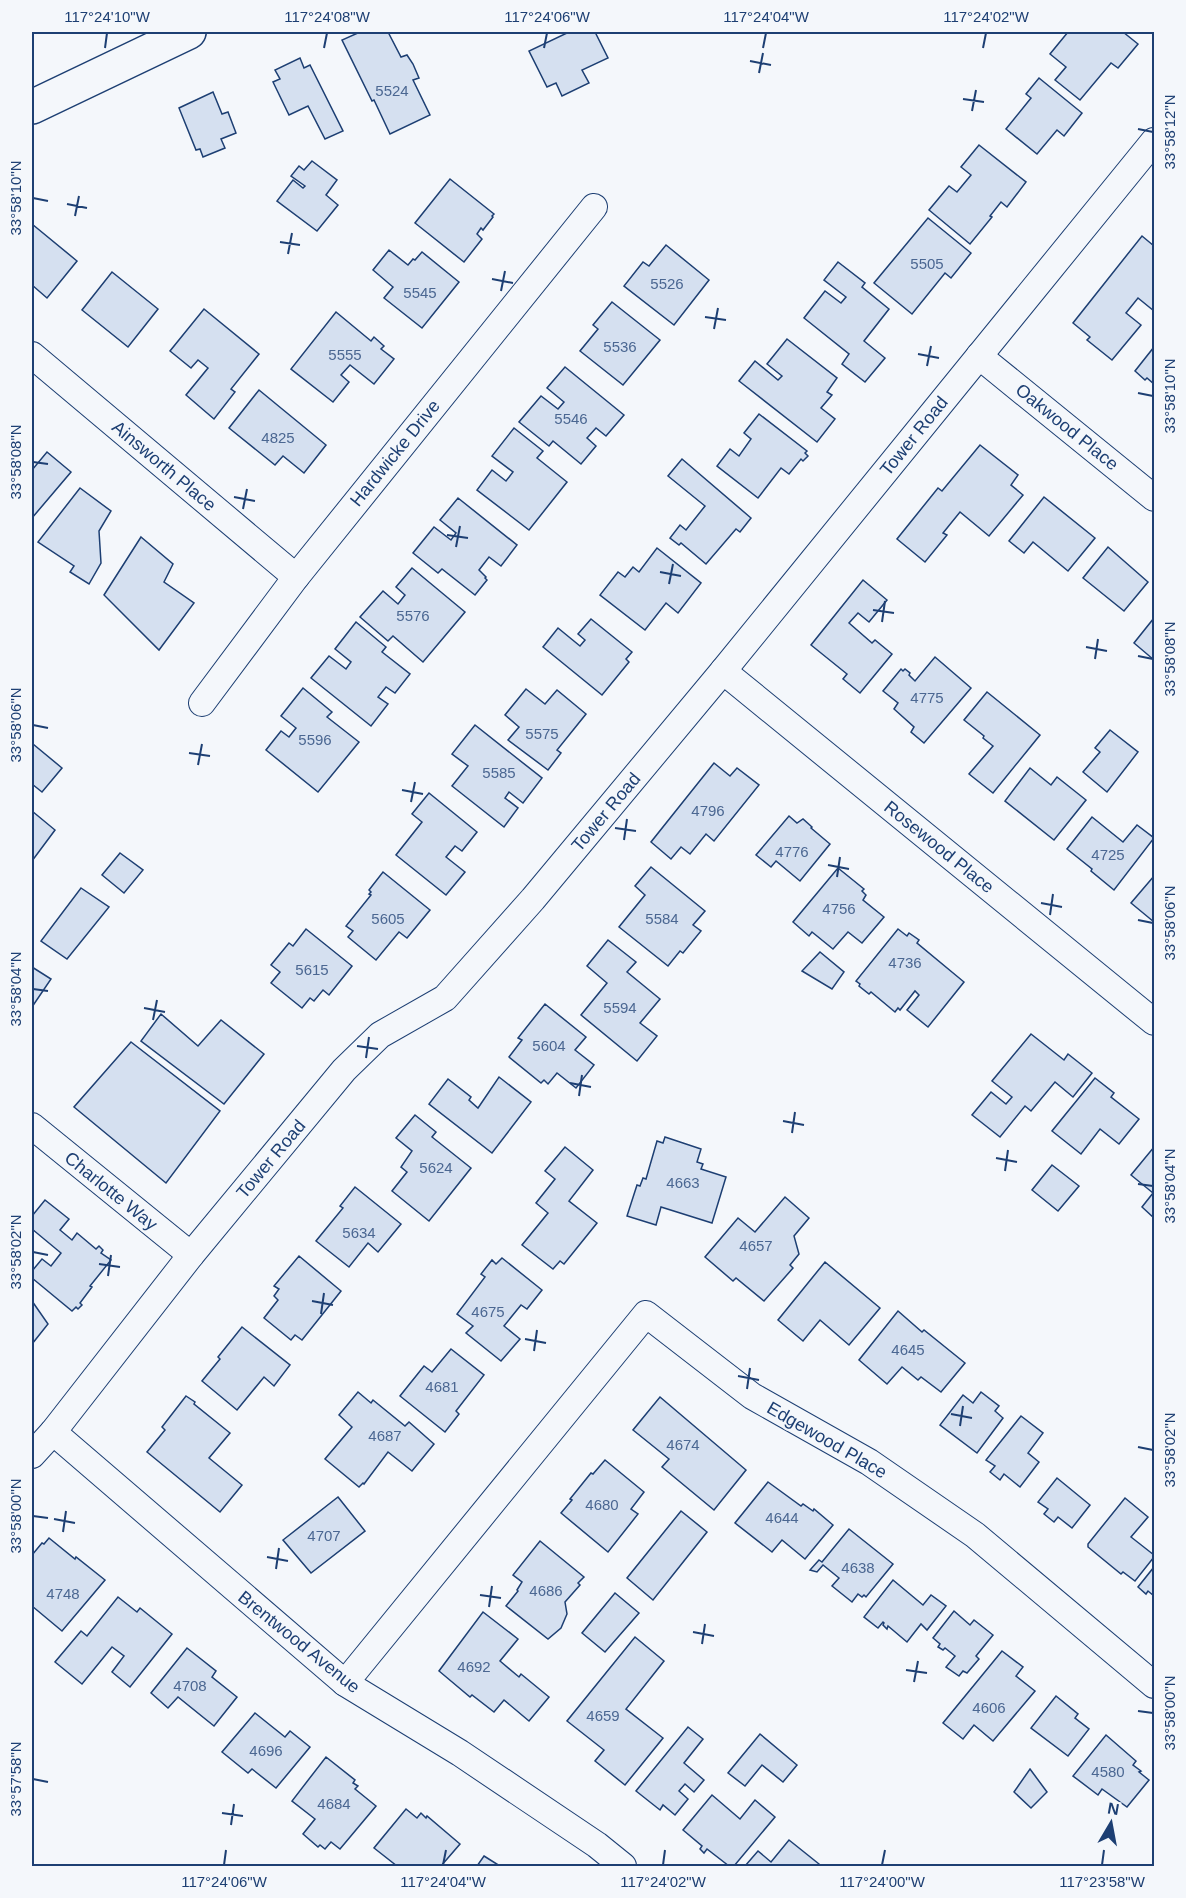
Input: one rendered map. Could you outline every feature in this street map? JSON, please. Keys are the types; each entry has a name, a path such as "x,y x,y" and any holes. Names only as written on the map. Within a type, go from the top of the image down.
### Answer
{"street":[{"path":"32,107 189,32"},
{"name":"Tower Road","path":"32,1455 53,1432 192,1255 344,1070 380,1035 445,999 533,899 723,671 1155,141"},
{"name":"Hardwicke Drive","path":"202,703 296,577 594,207"},
{"name":"Ainsworth Place","path":"32,355 296,577"},
{"name":"Oakwood Place","path":"979,356 1155,498"},
{"name":"Rosewood Place","path":"723,671 1155,1022"},
{"name":"Charlotte Way","path":"32,1126 192,1255"},
{"name":"Edgewood Place","path":"345,1683 646,1314 752,1396 869,1462 975,1535 1155,1685"},
{"name":"Brentwood Avenue","path":"53,1432 345,1683 460,1754 597,1845 623,1866"}],"building":[{"path":"360,32 388,32 401,57 407,55 413,64 419,78 413,80 430,115 390,134 342,40"},
{"path":"569,32 595,32 608,58 582,70 589,83 562,96 556,83 547,87 529,51"},
{"path":"1068,32 1123,32 1138,44 1118,68 1111,63 1080,100 1055,80 1066,67 1050,54"},
{"path":"300,58 304,68 310,65 343,131 325,139 308,106 289,115 273,82 280,79 275,70"},
{"path":"1039,78 1082,113 1064,136 1057,130 1037,154 1006,129 1031,98 1026,94"},
{"path":"213,92 222,114 228,112 236,133 221,139 225,148 203,157 200,149 196,150 179,108"},
{"path":"979,145 1026,182 1007,207 1001,202 970,244 929,210 949,186 957,192 971,175 961,167"},
{"path":"312,161 337,180 326,195 338,205 317,231 277,201 293,180 303,188 305,186 291,176 299,166 304,170"},
{"path":"450,179 494,214 483,230 481,228 477,234 482,239 464,262 415,223"},
{"path":"928,218 971,253 951,278 945,273 912,314 874,283"},
{"path":"32,224 77,261 47,298 32,285"},
{"path":"1142,236 1154,246 1154,311 1138,298 1126,313 1141,325 1112,360 1087,340 1090,337 1073,323"},
{"path":"666,245 709,280 674,325 624,286 643,262 649,266"},
{"path":"389,250 408,265 422,252 459,282 422,328 384,298 393,287 373,270"},
{"path":"838,262 865,283 862,287 889,309 864,341 885,358 865,382 842,364 849,354 804,318 825,291 841,303 846,297 824,280"},
{"path":"112,272 158,309 128,347 82,310"},
{"path":"612,302 660,340 623,385 580,351 598,329 593,325"},
{"path":"204,309 259,354 231,389 235,392 214,419 186,395 208,368 198,360 191,368 170,351"},
{"path":"336,312 371,341 374,337 384,346 381,349 394,359 374,384 350,365 341,375 349,382 333,402 291,369"},
{"path":"787,339 837,378 827,392 832,395 821,408 835,419 817,442 739,381 755,361 778,380 782,376 767,364"},
{"path":"1154,347 1154,384 1135,371"},
{"path":"565,367 624,415 606,436 596,428 587,438 596,446 581,464 553,441 549,446 519,422 541,396 558,409 564,402 547,388"},
{"path":"259,390 326,445 304,473 283,456 275,465 229,428"},
{"path":"759,414 807,451 805,453 808,456 803,461 801,459 789,474 781,468 758,498 717,466 730,449 739,456 751,439 744,433"},
{"path":"514,428 543,451 537,458 567,482 529,530 477,490 492,470 506,481 513,472 492,456"},
{"path":"980,445 1018,475 1011,485 1023,495 989,536 960,512 943,533 947,535 925,562 897,539 938,488 942,491"},
{"path":"47,452 71,472 32,518 32,470"},
{"path":"682,459 751,518 740,532 736,529 706,564 681,543 679,545 670,538 680,525 686,530 705,506 668,476"},
{"path":"80,488 111,511 99,531 101,563 89,584 70,572 74,566 38,542"},
{"path":"1044,497 1095,538 1068,571 1033,542 1024,553 1009,541"},
{"path":"458,498 517,545 501,566 489,557 479,570 487,580 475,595 442,569 438,573 413,553 434,527 451,540 456,533 440,520"},
{"path":"141,537 173,564 164,582 194,603 159,650 104,595"},
{"path":"1108,547 1148,582 1124,611 1083,578"},
{"path":"657,548 701,583 678,613 666,603 645,630 600,595 618,572 625,577 633,567 639,572"},
{"path":"412,568 465,612 423,662 393,636 388,641 360,617 383,591 398,604 405,595 396,587"},
{"path":"863,580 887,600 869,622 858,613 849,623 872,643 875,640 892,654 860,693 843,679 847,674 811,645"},
{"path":"1154,618 1154,660 1134,643"},
{"path":"591,619 632,652 626,659 629,662 602,695 543,647 558,628 580,646 585,640 578,634"},
{"path":"356,622 386,647 382,652 410,674 395,693 386,687 378,697 388,704 371,726 311,678 329,656 346,669 351,662 335,649"},
{"path":"935,657 971,688 924,743 911,732 914,727 894,709 898,703 883,691 901,669 910,673 909,675 915,681"},
{"path":"303,688 332,712 327,717 359,742 318,792 266,750 281,731 289,737 296,728 281,716"},
{"path":"526,689 545,704 557,690 586,714 557,750 561,753 548,770 508,740 519,727 505,715"},
{"path":"987,692 1040,735 993,793 969,774 993,746 964,720"},
{"path":"475,725 542,778 523,803 509,792 505,798 518,808 504,827 452,786 468,766 452,754"},
{"path":"1110,730 1138,752 1107,792 1083,772 1100,752 1095,748"},
{"path":"33,744 62,768 42,792 32,784"},
{"path":"714,763 730,776 737,768 759,785 714,841 706,834 690,854 681,847 671,859 651,842"},
{"path":"1030,768 1051,785 1057,777 1086,800 1054,840 1005,801"},
{"path":"429,793 477,832 462,851 455,846 446,857 465,872 446,895 396,855 422,822 412,814"},
{"path":"32,811 55,830 32,861"},
{"path":"789,816 797,823 803,819 830,844 800,881 776,861 771,867 756,855"},
{"path":"1092,817 1123,842 1137,825 1154,838 1114,890 1067,849"},
{"path":"120,853 143,870 124,893 102,875"},
{"path":"651,867 705,911 693,925 701,931 683,953 680,951 668,966 619,927 645,895 635,886"},
{"path":"838,868 864,889 862,891 866,895 863,900 884,917 862,943 848,932 833,949 812,932 809,936 793,922"},
{"path":"383,872 430,910 407,938 399,932 376,960 348,937 353,931 346,926 371,895 369,890"},
{"path":"1154,876 1154,922 1131,903"},
{"path":"81,888 109,907 67,959 41,941"},
{"path":"306,929 352,966 329,995 323,990 314,1001 310,998 302,1008 271,983 280,972 271,965 289,943 293,946"},
{"path":"898,929 907,936 909,933 919,940 917,943 964,982 928,1027 907,1010 919,995 915,991 900,1010 898,1008 895,1012 871,992 869,994 856,981"},
{"path":"608,940 636,962 627,972 660,999 640,1023 657,1036 637,1061 581,1015 607,983 587,966"},
{"path":"820,952 844,972 832,989 802,971"},
{"path":"32,967 51,979 32,1007"},
{"path":"545,1004 586,1037 575,1050 594,1065 576,1088 557,1073 548,1084 544,1080 541,1083 509,1057 522,1040 518,1038"},
{"path":"161,1014 198,1046 221,1020 264,1054 224,1104 141,1041"},
{"path":"1031,1034 1064,1060 1068,1054 1092,1073 1073,1097 1055,1082 1031,1111 1025,1106 1000,1137 972,1115 991,1092 1006,1104 1012,1097 992,1081"},
{"path":"131,1042 220,1111 166,1183 74,1107"},
{"path":"499,1077 531,1102 492,1153 429,1104 448,1079 471,1097 469,1100 478,1108"},
{"path":"1095,1078 1114,1093 1111,1097 1139,1119 1119,1144 1100,1129 1081,1154 1052,1131"},
{"path":"415,1115 436,1132 432,1137 471,1168 429,1221 392,1191 407,1172 401,1167 412,1151 396,1138"},
{"path":"665,1137 701,1149 697,1162 703,1164 701,1169 726,1177 712,1223 661,1207 656,1225 627,1216 637,1185 640,1186 643,1178 646,1179 657,1141 663,1143"},
{"path":"565,1147 593,1170 569,1201 597,1223 564,1264 560,1261 553,1269 522,1245 548,1213 536,1203 555,1179 545,1171"},
{"path":"1154,1147 1154,1218 1142,1207 1153,1193 1131,1175"},
{"path":"1052,1165 1079,1186 1058,1211 1032,1190"},
{"path":"355,1187 401,1224 378,1252 368,1243 349,1267 316,1241 343,1208 340,1206"},
{"path":"785,1197 809,1218 794,1236 799,1254 790,1265 793,1268 764,1301 736,1278 733,1281 705,1257 738,1218 755,1232"},
{"path":"45,1200 69,1219 60,1230 72,1240 77,1233 96,1249 99,1246 103,1250 101,1253 111,1260 90,1286 92,1287 80,1303 82,1305 72,1311 32,1278 32,1271 42,1259 51,1266 61,1253 32,1229 32,1216"},
{"path":"299,1256 341,1291 302,1340 295,1335 291,1340 264,1318 278,1300 274,1296 279,1289 274,1286"},
{"path":"502,1258 542,1290 527,1309 521,1305 504,1326 520,1339 501,1361 466,1333 473,1326 457,1314 485,1277 481,1274 492,1260 496,1264"},
{"path":"825,1262 880,1308 849,1345 820,1320 803,1341 778,1320"},
{"path":"32,1301 48,1324 32,1344"},
{"path":"898,1311 922,1332 924,1330 965,1363 941,1392 921,1377 918,1380 902,1367 887,1384 859,1360"},
{"path":"242,1327 290,1365 274,1386 264,1377 237,1410 202,1381"},
{"path":"451,1349 484,1375 456,1411 459,1414 445,1432 400,1396 424,1366 432,1372"},
{"path":"358,1392 371,1403 373,1400 405,1426 409,1422 434,1444 412,1471 388,1452 364,1484 359,1487 325,1459 352,1427 339,1415"},
{"path":"981,1392 999,1406 995,1411 1003,1418 977,1453 940,1425 963,1395 973,1403"},
{"path":"186,1396 230,1433 209,1458 242,1485 220,1512 147,1452 165,1430 162,1427"},
{"path":"660,1397 746,1470 714,1510 662,1467 669,1459 633,1430"},
{"path":"1021,1416 1043,1433 1028,1453 1039,1462 1020,1487 1004,1474 1000,1480 990,1472 995,1466 986,1460"},
{"path":"605,1460 644,1492 631,1509 638,1514 608,1552 561,1513 591,1473 593,1474"},
{"path":"1057,1478 1090,1505 1072,1528 1058,1517 1054,1522 1044,1514 1048,1509 1038,1502"},
{"path":"768,1482 801,1506 803,1504 813,1511 814,1509 833,1525 805,1559 782,1540 772,1552 735,1523"},
{"path":"338,1497 365,1531 311,1573 283,1540"},
{"path":"1125,1498 1148,1517 1131,1537 1154,1555 1135,1581 1123,1572 1121,1574 1088,1547 1088,1544"},
{"path":"681,1511 707,1532 653,1600 627,1578"},
{"path":"849,1529 893,1564 866,1597 858,1594 852,1602 832,1586 839,1578 823,1565 817,1572 810,1570 819,1560 822,1562"},
{"path":"49,1538 105,1580 62,1631 32,1606 32,1555"},
{"path":"540,1541 584,1577 565,1602 567,1614 561,1628 548,1639 506,1606 522,1582 513,1575"},
{"path":"1154,1567 1154,1596 1148,1591 1146,1594 1138,1587"},
{"path":"893,1580 923,1605 931,1595 946,1606 927,1630 921,1624 907,1642 888,1626 887,1629 883,1622 878,1628 864,1617"},
{"path":"615,1593 639,1613 605,1652 582,1633"},
{"path":"118,1597 137,1612 140,1608 172,1634 130,1687 112,1672 124,1656 112,1647 82,1684 55,1662 81,1631 87,1636"},
{"path":"954,1611 970,1625 974,1620 993,1635 976,1656 979,1659 967,1673 963,1671 959,1676 946,1667 955,1656 945,1648 943,1650 938,1647 940,1644 933,1638"},
{"path":"483,1612 518,1639 500,1661 519,1677 521,1674 549,1697 529,1721 504,1700 494,1712 472,1695 470,1697 439,1671"},
{"path":"635,1637 664,1661 626,1709 663,1738 625,1785 595,1761 604,1750 567,1721"},
{"path":"187,1648 216,1671 212,1677 237,1697 214,1726 178,1697 168,1708 151,1693"},
{"path":"1002,1651 1023,1667 1016,1676 1035,1691 993,1741 974,1725 963,1739 943,1723"},
{"path":"1056,1696 1078,1714 1075,1718 1089,1729 1068,1756 1031,1728"},
{"path":"255,1713 285,1737 290,1731 310,1747 276,1788 252,1769 248,1773 222,1752"},
{"path":"688,1727 703,1739 684,1763 704,1780 694,1792 685,1784 679,1791 688,1799 675,1815 663,1805 660,1810 636,1791"},
{"path":"760,1734 797,1765 783,1782 762,1765 745,1786 728,1773"},
{"path":"1106,1735 1136,1761 1133,1765 1149,1780 1127,1807 1102,1789 1098,1795 1073,1776"},
{"path":"326,1757 355,1780 353,1783 358,1786 355,1789 376,1806 340,1849 331,1842 325,1849 320,1845 318,1847 303,1834 315,1819 292,1801"},
{"path":"1030,1769 1047,1792 1031,1808 1014,1792"},
{"path":"712,1795 740,1819 755,1800 775,1817 734,1866 729,1866 707,1849 704,1853 700,1849 702,1846 683,1830"},
{"path":"406,1809 417,1818 421,1813 426,1818 427,1816 460,1844 441,1866 397,1866 374,1848"},
{"path":"789,1840 819,1864 817,1866 745,1866 758,1851 771,1862"},
{"path":"484,1856 500,1866 477,1866"}]}
